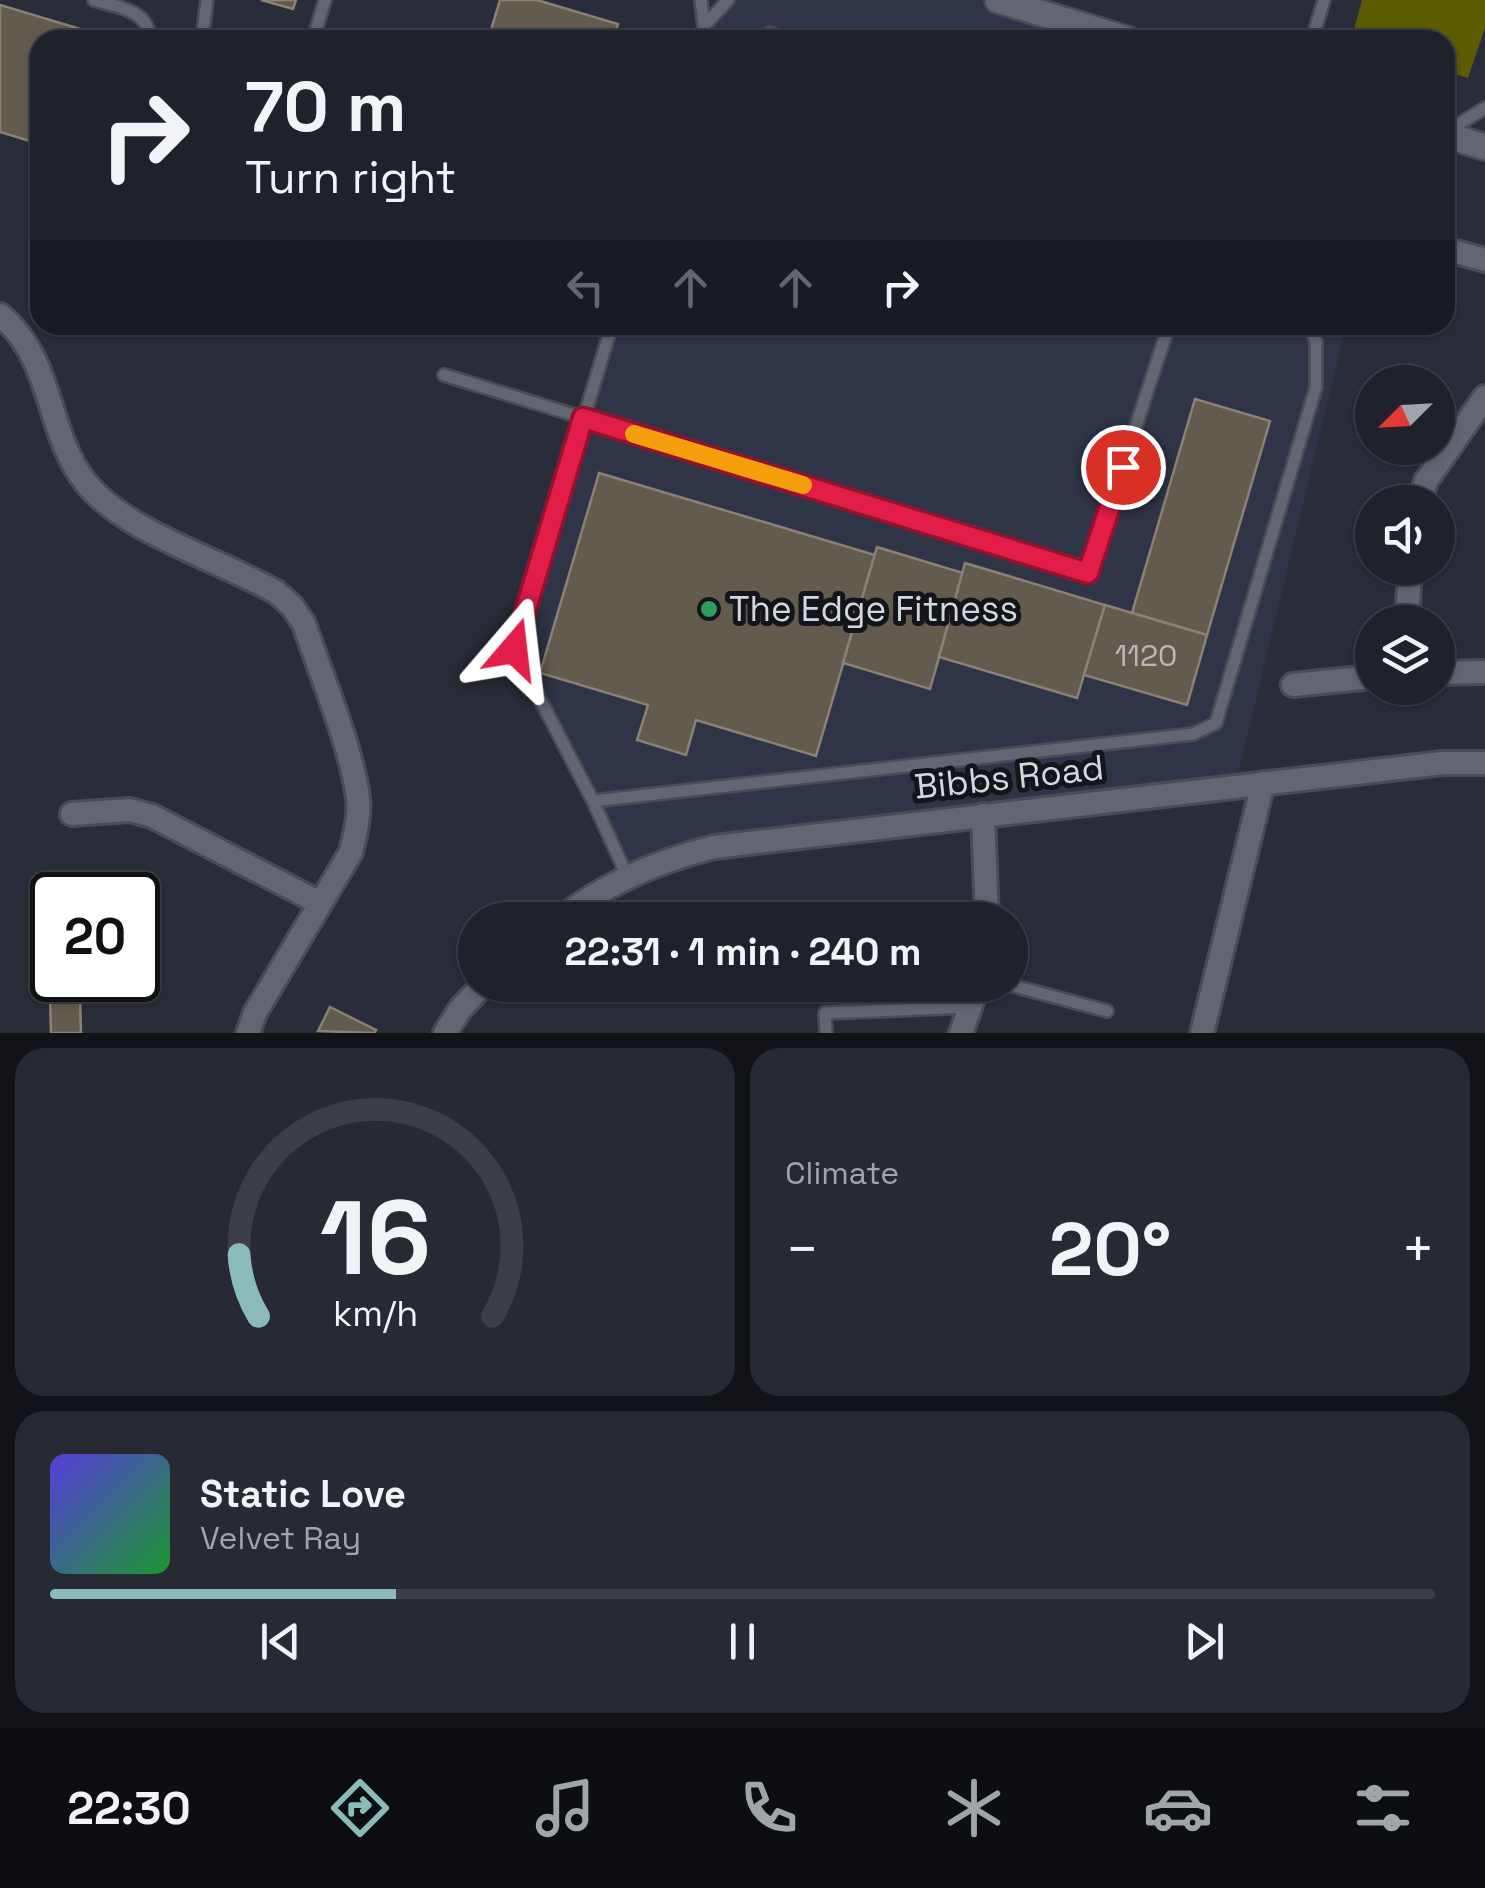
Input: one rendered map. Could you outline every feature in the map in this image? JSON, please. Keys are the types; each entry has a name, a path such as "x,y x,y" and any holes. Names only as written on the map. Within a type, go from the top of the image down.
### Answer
{"main road":[{"path":"1009,2 1097,30"},
{"path":"1455,137 1485,146"}],"street":[{"path":"1455,252 1485,260"},
{"path":"0,315 30,347 64,442 93,490 112,509 276,592 304,624 358,800 350,852 255,1012 248,1033"},
{"path":"1425,485 1485,397"},
{"path":"1455,673 1485,672"},
{"path":"1293,684 1355,679"},
{"name":"Bibbs Road","path":"582,902 678,856 714,847 1443,763 1485,762"},
{"path":"1202,1033 1263,784"},
{"path":"72,814 130,810 152,816 318,902"},
{"path":"983,815 987,902"},
{"path":"446,1033 467,1002"},
{"path":"961,1033 972,1002"}],"lane":[{"path":"94,0 136,14 148,30"},
{"path":"203,30 207,0"},
{"path":"317,30 326,0"},
{"path":"701,0 703,30"},
{"path":"704,26 728,0"},
{"path":"1315,30 1324,0"},
{"path":"1455,128 1485,108"},
{"path":"609,335 514,649 593,800 628,878"},
{"path":"444,376 1088,573 1166,335"},
{"path":"593,800 1193,734 1216,723 1316,387 1313,335"},
{"path":"1028,990 1106,1011"},
{"path":"826,1033 825,1013 921,1002"}],"shaded area":[{"path":"729,0 998,0 1096,30 707,30"},
{"path":"1362,0 1485,0 1485,28 1468,78 1455,74 1455,30 1354,30"},
{"path":"609,335 1344,335 1235,787 714,847 628,878 514,649"}],"building":[{"path":"261,0 296,0 293,9"},
{"path":"500,0 537,0 618,24 616,30 491,30"},
{"path":"0,5 84,30 30,30 30,141 0,132"},
{"path":"1195,399 1270,421 1207,635 1132,613"},
{"name":"The Edge Fitness","path":"599,473 875,555 816,756 696,720 686,755 637,740 648,705 540,673"},
{"path":"877,547 963,573 930,689 843,663"},
{"path":"965,563 1105,605 1077,698 939,657"},
{"path":"1105,605 1207,635 1187,705 1084,675"},
{"path":"50,1002 80,1002 81,1033 51,1033"},
{"path":"330,1007 376,1030 318,1031"}],"slow traffic":[{"path":"634,434 803,485"}],"place":[{"name":"The Edge Fitness","path":"709,609"}],"route":[{"path":"514,649 583,418 1088,573 1123,467"}]}
